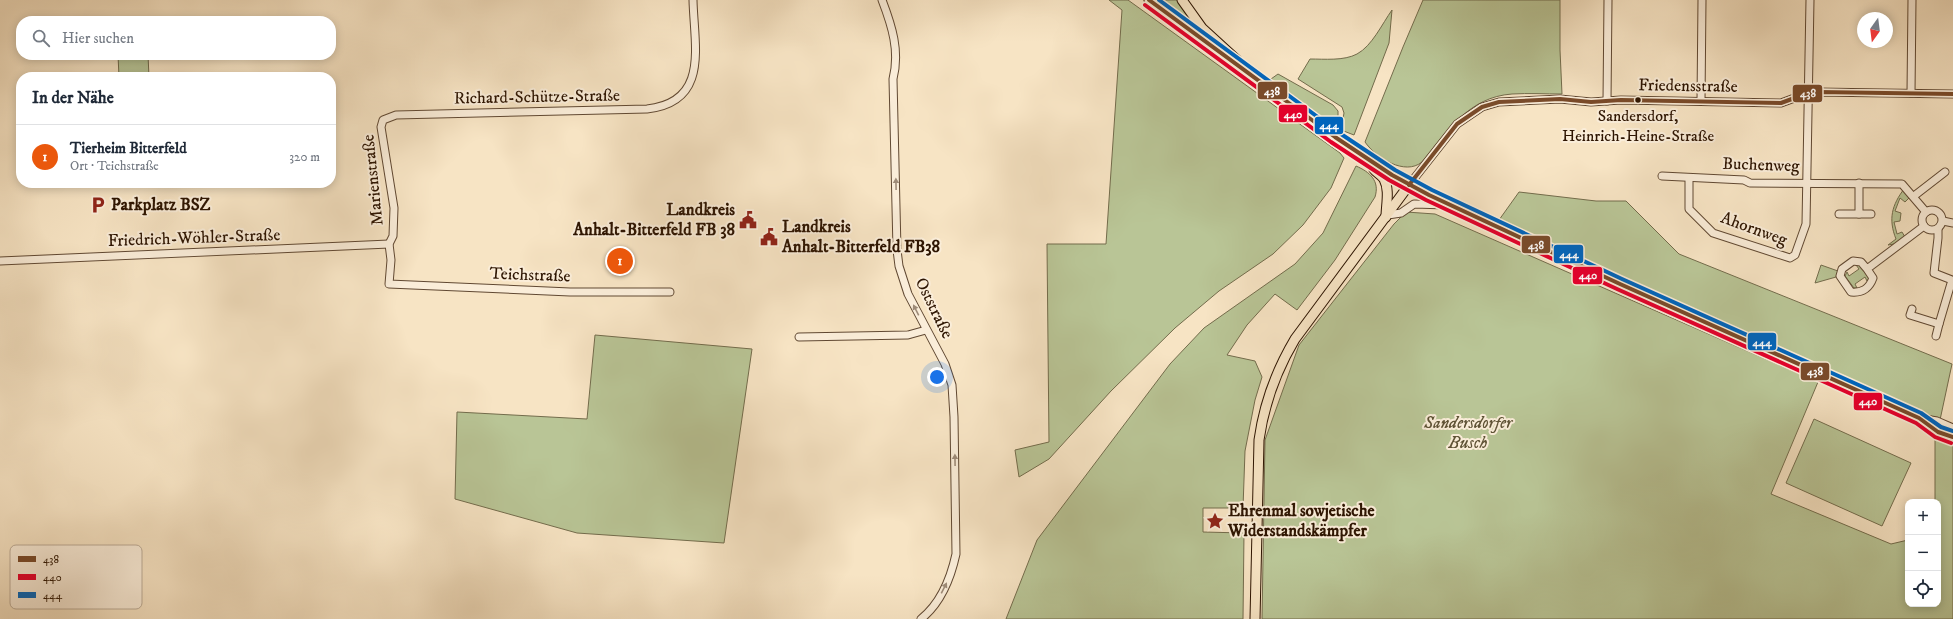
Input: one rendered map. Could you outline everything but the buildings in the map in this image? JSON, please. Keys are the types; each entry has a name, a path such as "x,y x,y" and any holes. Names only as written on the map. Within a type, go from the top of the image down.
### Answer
{"main road":[{"path":"1149,0 1346,144 1409,185 1295,339 1282,363 1270,393 1262,423 1259,452 1255,619"},
{"path":"1182,0 1202,28 1235,56 1244,70"},
{"path":"1368,159 1373,169 1384,180 1387,187 1387,216"}],"street":[{"name":"Richard-Schütze-Straße","path":"384,120 390,116 396,115 646,109 661,107 673,102 686,90 692,78 695,63 693,0"},
{"name":"Oststraße","path":"882,0 892,27 896,52 896,63 893,79 897,250 899,266 908,294 945,364 952,385 956,542 953,564 946,584 935,604 922,619"},
{"path":"1607,101 1608,0"},
{"path":"1701,101 1702,0"},
{"name":"Ahornweg","path":"1689,178 1689,209 1713,232 1790,258 1795,255 1806,224 1810,0"},
{"path":"1911,94 1912,0"},
{"name":"Friedensstraße","path":"1409,185 1457,124 1482,107 1499,102 1514,100 1781,103 1808,93 1824,92 1953,94"},
{"name":"Marienstraße","path":"384,120 382,133 395,216 393,236 389,244 391,260 390,284"},
{"path":"1914,196 1945,172"},
{"name":"Buchenweg","path":"1662,176 1744,180 1750,183 1807,182 1902,184 1914,196 1926,212"},
{"path":"1859,183 1859,214"},
{"path":"1409,185 1447,205 1919,418 1938,432 1953,437"},
{"path":"1387,216 1401,212 1415,204 1447,205"},
{"path":"1936,336 1952,280 1934,273 1938,229 1943,221 1942,215 1938,210 1932,209 1926,212 1922,220 1924,226 1928,229 1938,229"},
{"path":"1839,214 1871,214"},
{"path":"1943,221 1953,223"},
{"path":"1867,269 1924,226"},
{"name":"Friedrich-Wöhler-Straße","path":"0,261 389,244"},
{"path":"1853,261 1861,262 1867,269 1873,278 1870,286 1860,292 1851,292 1840,276 1842,269 1853,261"},
{"name":"Teichstraße","path":"390,284 570,292 670,292"},
{"path":"1912,309 1910,316 1939,324"},
{"path":"799,337 908,335 926,330"},
{"path":"1919,418 1937,421 1953,428"}],"green space":[{"path":"1109,0 1128,0 1340,153 1344,158 1331,188 1303,225 1273,254 1219,291 1175,328 1111,391 1049,459 1019,477 1015,450 1049,442 1047,244 1106,244 1122,10"},
{"path":"1160,0 1180,0 1202,30 1199,33"},
{"path":"1423,0 1560,0 1562,94 1512,94 1483,102 1460,118 1422,162 1415,166 1399,166 1383,159 1365,142"},
{"path":"1392,10 1389,43 1354,135 1341,130 1344,113 1342,107 1298,79 1310,59 1346,58 1357,54 1372,40"},
{"path":"118,60 148,60 149,72 119,72"},
{"path":"1278,74 1333,105 1338,111 1338,121 1336,124 1332,124 1271,79"},
{"path":"1356,166 1366,171 1373,178 1376,186 1375,197 1335,260 1297,310 1275,294 1247,325 1227,355 1255,361 1262,377 1255,400 1245,451 1243,508 1203,508 1203,532 1244,533 1243,619 1006,619 1037,540 1170,364 1204,328 1295,264 1323,233"},
{"path":"1904,189 1910,197 1905,202 1900,198 1895,211 1901,213 1900,221 1894,222 1897,234 1902,232 1905,237 1894,244 1888,245 1896,239 1892,225 1892,212"},
{"path":"1519,192 1596,201 1626,201 1679,254 1952,364 1940,420 1632,284 1499,220"},
{"name":"Sandersdorfer Busch","path":"1406,212 1435,214 1818,382 1771,494 1891,544 1905,541 1905,607 1941,607 1941,499 1935,499 1935,436 1953,443 1953,619 1262,619 1265,440 1299,345 1394,224"},
{"path":"1860,264 1869,278 1867,281 1865,277 1855,284 1857,288 1854,288 1845,276 1847,272 1849,276 1859,269 1856,265"},
{"path":"1821,265 1838,271 1836,277 1815,283"},
{"path":"595,335 752,349 724,543 577,533 455,499 457,412 587,419"},
{"path":"1814,419 1911,463 1882,526 1786,483"}],"transit line":[{"name":"438","path":"1149,0 1335,137 1392,175 1429,195 1620,284 1919,418 1938,432 1953,437"},
{"name":"444","path":"1159,0 1338,132 1395,170 1432,190 1622,279 1921,413 1941,427 1953,431"},
{"name":"440","path":"1145,5 1331,142 1389,180 1426,200 1617,289 1916,423 1935,437 1951,443"},
{"name":"438","path":"1409,185 1457,124 1482,107 1499,102 1560,99 1591,102 1621,100 1781,103 1808,93 1818,92 1953,94"}],"place":[{"name":"Sandersdorf, Heinrich-Heine-Straße","path":"1638,100"},
{"name":"Parkplatz BSZ","path":"98,205"},
{"name":"Landkreis Anhalt-Bitterfeld FB 38","path":"748,220"},
{"name":"Landkreis Anhalt-Bitterfeld FB38","path":"769,237"},
{"name":"Tierheim Bitterfeld","path":"620,261"},
{"name":"Ehrenmal sowjetische Widerstandskämpfer","path":"1215,521"}]}
